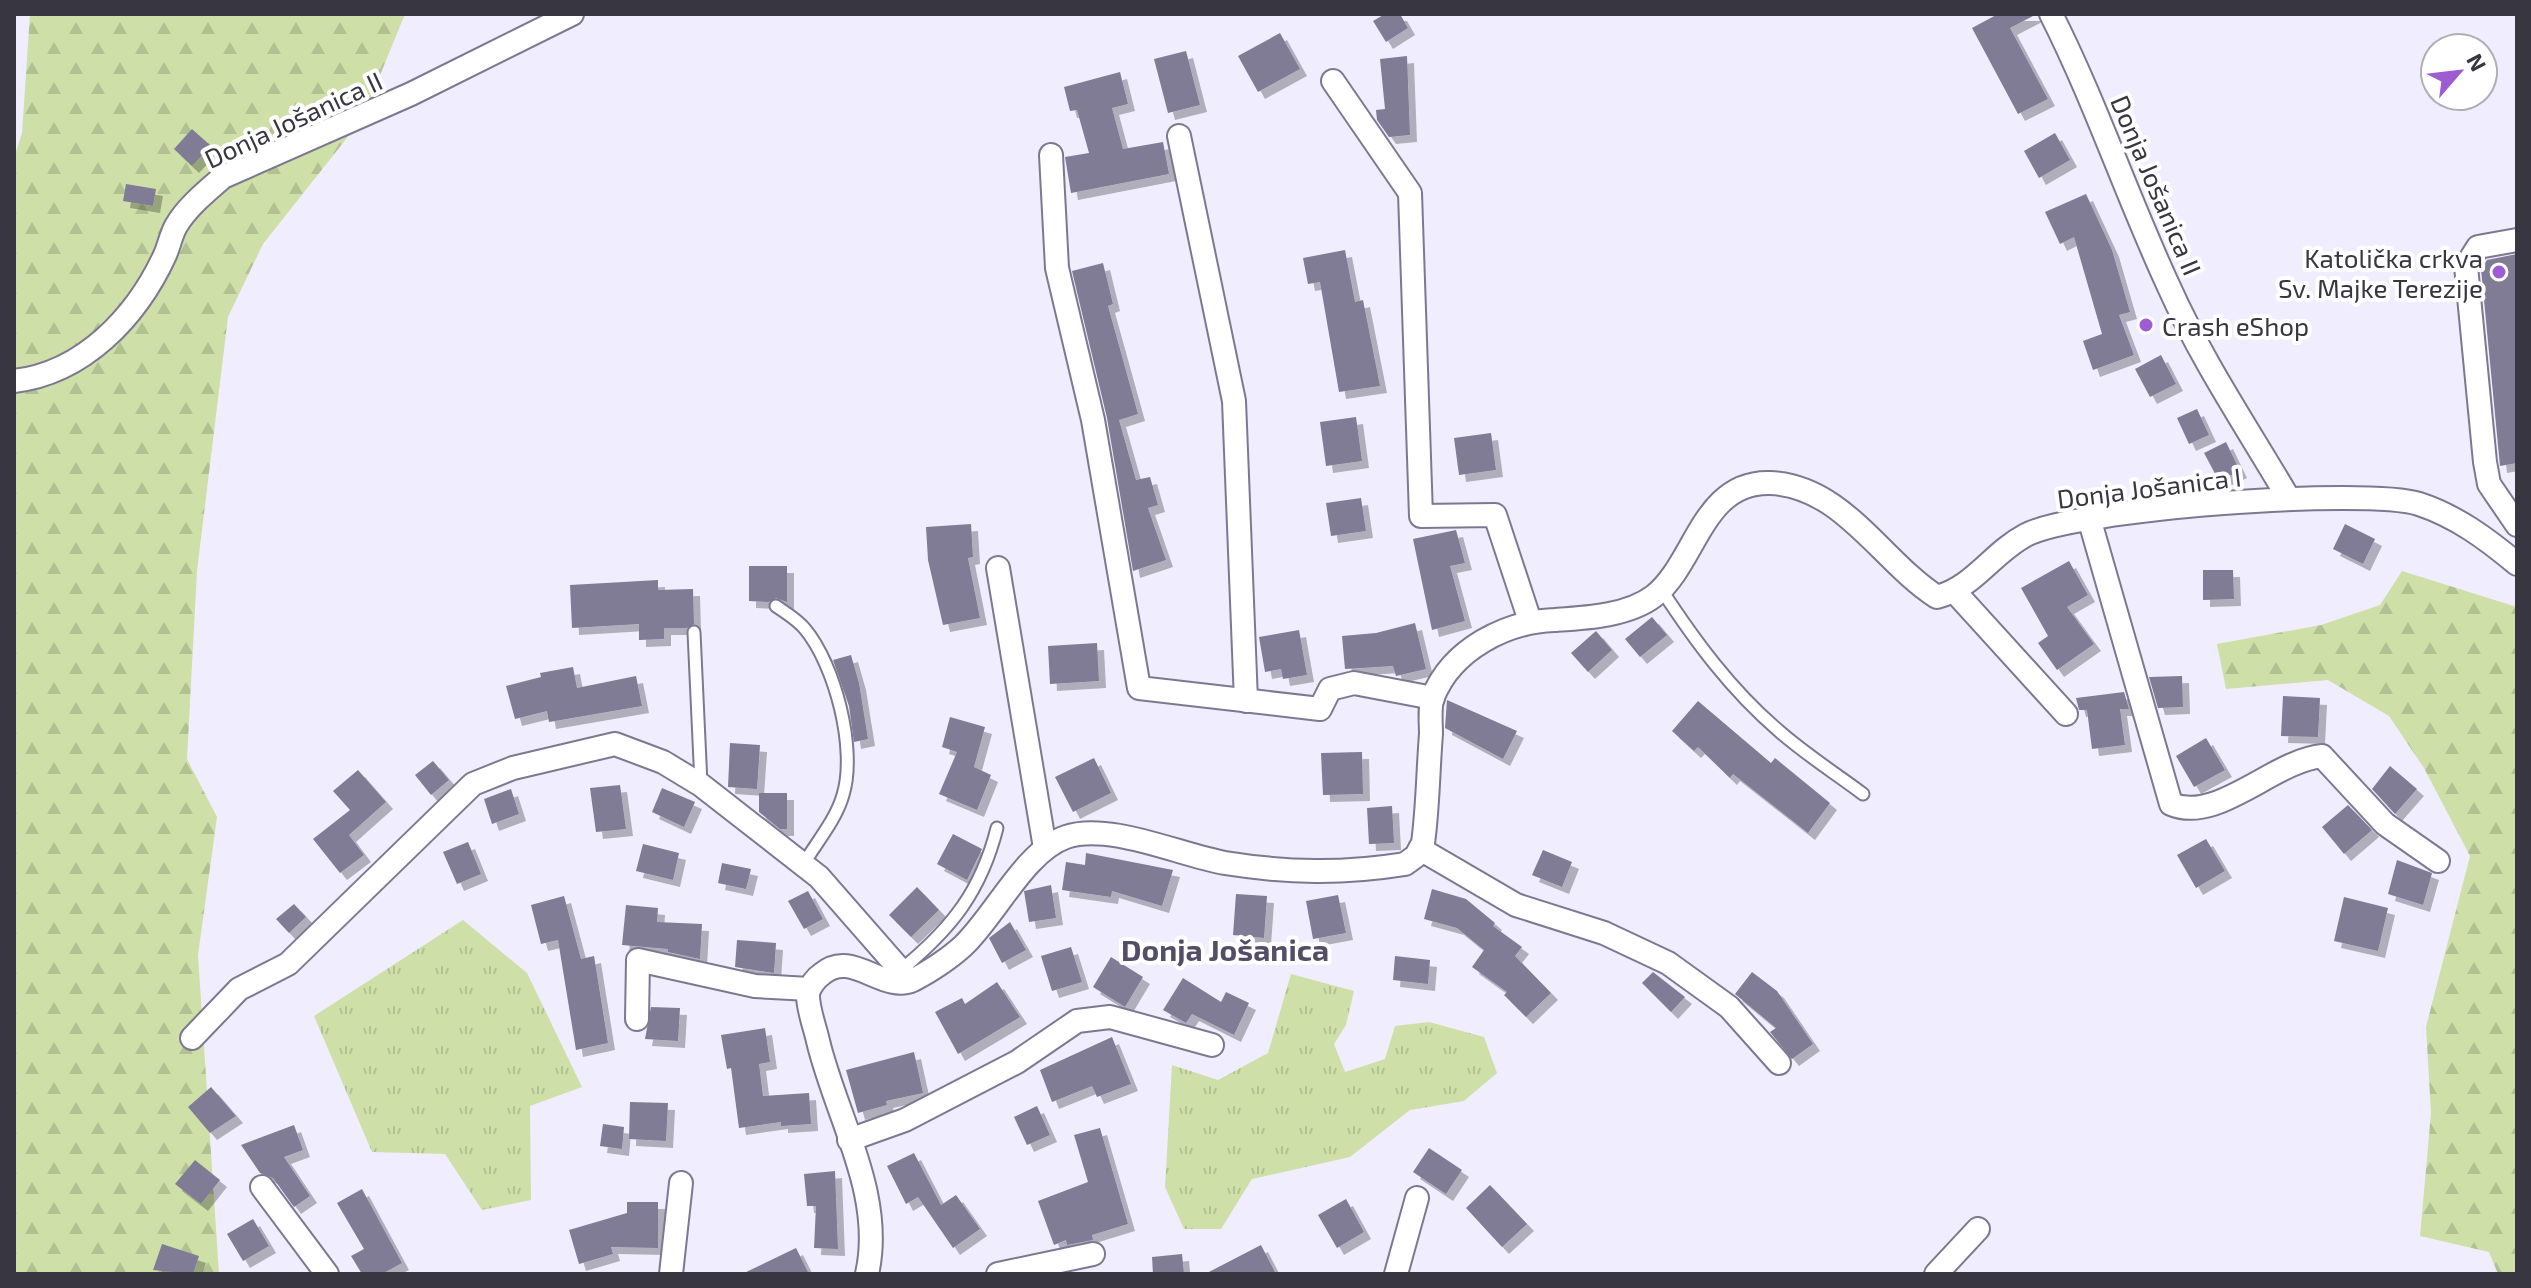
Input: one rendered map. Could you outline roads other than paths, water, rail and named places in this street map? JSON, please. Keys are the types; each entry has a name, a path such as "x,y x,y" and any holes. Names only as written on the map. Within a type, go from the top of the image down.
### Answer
{"street":[{"name":"Donja Jošanica II","path":"14,381 64,365 113,332 129,316 164,257 176,226 199,197 223,177 411,94 572,14"},
{"name":"Donja Jošanica II","path":"2051,14 2105,130 2169,288 2289,499"},
{"path":"1333,81 1410,193 1421,516 1495,515 1530,621"},
{"path":"1179,136 1234,401 1246,701"},
{"path":"1051,155 1057,268 1093,420 1139,688 1320,709 1330,689 1354,683 1433,698"},
{"path":"2517,240 2478,247 2466,266 2489,484 2517,525"},
{"path":"637,1019 638,960 755,986 809,989 829,969 847,965 896,981 962,947 1045,848 1068,835 1097,832 1223,862 1318,874 1405,864 1420,849 1426,826 1433,698 1462,655 1488,638 1530,621 1582,618 1633,607 1661,589 1706,519 1724,499 1749,486 1768,483 1798,487 1817,495 1845,513 1912,581 1937,597 1955,592 2066,714"},
{"name":"Donja Jošanica I","path":"1955,592 2027,534 2089,518 2289,499 2417,503 2459,521 2517,564"},
{"path":"2089,518 2171,804 2185,810 2203,809 2296,763 2322,756 2385,824 2438,861"},
{"path":"998,568 1045,848"},
{"path":"192,1038 239,989 288,964 473,784 513,768 615,744 663,762 701,785 819,877 906,975"},
{"path":"1420,849 1516,905 1604,933 1668,963 1729,1007 1779,1063"},
{"path":"809,989 822,1056 869,1202 873,1245 867,1274"},
{"path":"849,1140 905,1120 1017,1062 1077,1021 1110,1017 1212,1045"},
{"path":"671,1274 681,1183"},
{"path":"262,1187 319,1272"},
{"path":"1396,1274 1417,1198"},
{"path":"1936,1274 1978,1229"},
{"path":"998,1274 1093,1254"}],"lane":[{"path":"1661,589 1699,648 1745,698 1779,732 1863,794"},
{"path":"776,606 804,628 823,656 838,700 848,757 843,795 803,865"},
{"path":"694,632 701,785"},
{"path":"906,975 976,889 988,866 997,828"}],"place":[{"name":"Katolička crkva Sv. Majke Terezije","path":"2499,272"},
{"name":"Crash eShop","path":"2146,325"}],"district":[{"name":"Donja Jošanica","path":"1225,949"}]}
